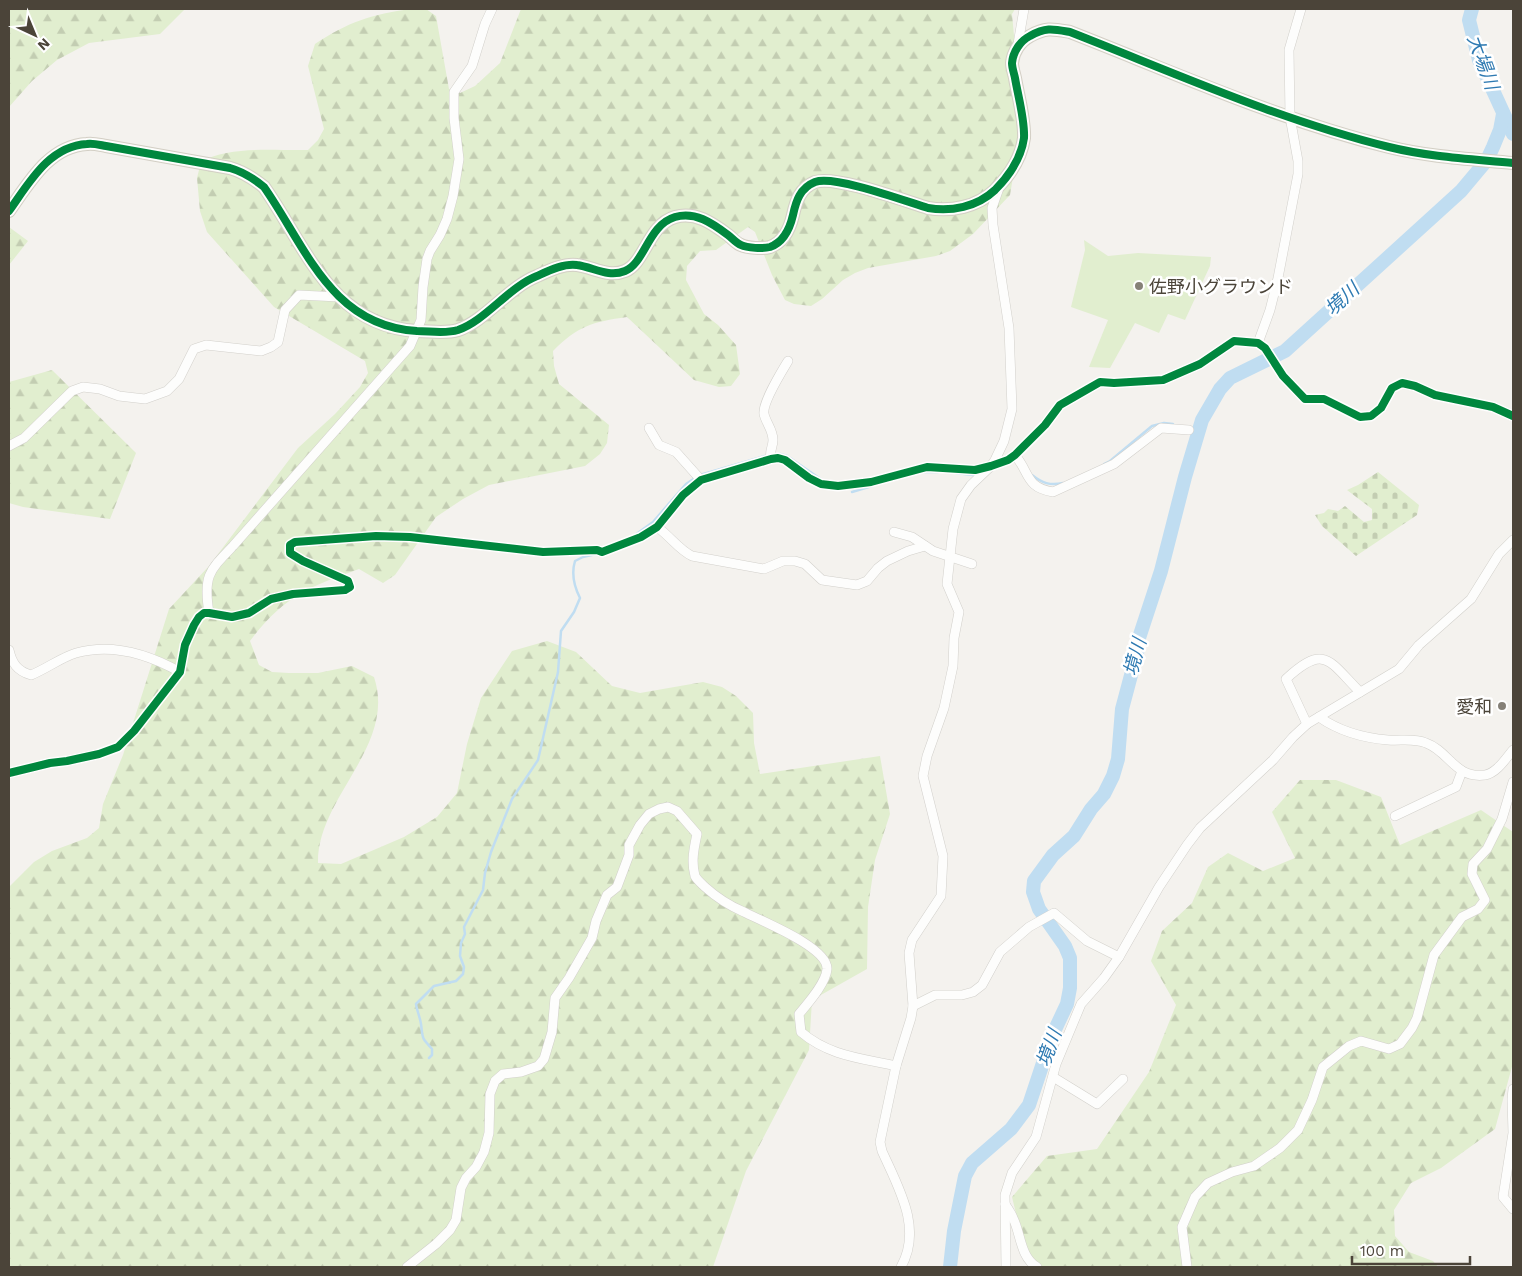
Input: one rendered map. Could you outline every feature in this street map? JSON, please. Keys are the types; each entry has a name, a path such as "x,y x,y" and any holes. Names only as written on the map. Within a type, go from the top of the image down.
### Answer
{"street":[{"path":"209,613 206,588 207,578 214,566 410,346 421,320 427,258 447,219 453,196 459,160 454,118 454,92 472,66 485,24 492,9"},
{"path":"9,210 47,161 60,152 74,146 88,144 106,146 230,168 254,178 264,188 314,268 340,297 354,309 383,326 400,330 446,332 459,330 534,276 565,265 576,265 606,273 618,273 628,270 635,264 654,232 674,217 688,216 700,218 712,223 741,245 768,247 777,243 784,236 789,229 796,200 804,189 815,182 828,180 843,183 940,210 955,210 972,205 990,195 1016,164 1024,137 1012,63 1018,44 1024,9"},
{"path":"1261,346 1278,278 1298,174 1298,161 1290,118 1289,50 1301,9"},
{"path":"1018,44 1027,37 1048,28 1070,32 1290,118 1390,147 1513,163"},
{"path":"901,1267 908,1248 909,1216 880,1142 896,1066 913,1006 909,954 912,940 941,896 943,856 922,776 926,756 944,708 953,666 954,638 959,612 947,584 953,529 961,499 970,484 991,466 1004,442 1012,409 1009,328 993,226 992,208 1000,185"},
{"path":"9,446 24,438 72,391 83,387 100,389 119,396 145,399 167,391 179,379 194,349 206,345 261,351 278,342 285,310 299,295 340,297"},
{"path":"9,773 99,754 118,747 134,731 180,672 185,645 194,625 204,613 232,618 249,613 271,599 293,594 346,590 350,587 348,581 303,561 290,553 290,545 295,542 393,536 543,552 600,551 641,537 657,527 699,477 771,456 784,460 820,484 838,486 871,482 927,467 976,470 991,466 1008,460 1015,455 1045,425 1060,405 1100,382 1163,380 1200,364 1234,341 1261,346 1279,369 1282,376 1306,399 1324,399 1360,417 1371,416 1381,408 1392,388 1402,383 1415,386 1435,395 1493,407 1513,416"},
{"path":"771,456 773,440 771,429 764,414 765,407 778,376 788,361"},
{"path":"649,428 659,445 676,452 699,477"},
{"path":"1015,455 1034,485 1042,490 1053,492 1114,464 1161,428 1188,430"},
{"path":"657,527 673,539 685,553 692,556 764,569 783,561 795,561 805,564 822,580 857,585 867,580 878,568 887,562 908,551 925,546"},
{"path":"894,532 912,536 933,551 972,564"},
{"path":"1006,1267 1005,1195 1012,1173 1036,1136 1056,1064 1081,1004 1104,978 1119,957 1159,887 1196,833 1273,760 1307,724 1399,669 1419,645 1471,599 1499,554 1513,540"},
{"path":"9,650 11,660 17,668 24,673 31,674 75,653 101,649 126,650 154,659 180,672"},
{"path":"1307,724 1286,679 1300,666 1312,659 1323,659 1332,663 1360,692"},
{"path":"1319,717 1332,726 1352,733 1387,740 1411,740 1426,743 1436,748 1462,771 1470,774 1486,775 1498,767 1513,750"},
{"path":"1395,816 1456,787 1462,771"},
{"path":"1186,1267 1182,1227 1194,1197 1208,1183 1232,1172 1254,1166 1280,1148 1298,1130 1324,1067 1348,1046 1361,1040 1389,1050 1400,1044 1412,1028 1417,1018 1434,955 1462,917 1478,909 1485,900 1472,874 1473,864 1487,849 1502,819 1513,782"},
{"path":"407,1267 436,1244 450,1230 456,1220 461,1188 484,1152 489,1133 490,1094 495,1081 503,1074 521,1072 538,1066 544,1059 552,1032 555,998 592,938 596,921 607,894 617,888 629,855 629,845 640,825 649,814 659,809 668,807 677,811 696,834 693,856 696,878 706,888 742,911 802,941 812,948 825,962 827,969 818,991 799,1014 801,1032 813,1042 834,1052 896,1066"},
{"path":"913,1006 935,995 962,995 974,992 982,985 1000,952 1029,927 1054,913 1087,941 1119,957"},
{"path":"1053,1076 1097,1104 1123,1079"},
{"path":"1513,1089 1513,1133 1503,1196 1513,1209"},
{"path":"1005,1204 1014,1218 1024,1252 1031,1264 1037,1267"}],"green space":[{"path":"9,9 185,9 160,34 89,43 57,60 32,81 9,107"},
{"path":"426,9 436,16 449,89 460,93 475,86 500,63 521,9 1015,9 1012,14 1022,123 1010,195 973,234 950,251 936,256 868,268 855,273 843,280 822,299 811,306 794,304 785,300 772,275 755,232 748,227 716,250 700,251 687,266 686,280 704,314 718,325 736,345 740,374 731,386 719,387 694,380 627,317 595,323 578,331 553,351 554,366 559,384 609,425 607,443 600,454 585,466 489,485 436,517 395,575 383,583 359,569 312,588 298,595 274,613 250,641 259,665 272,672 318,673 352,666 374,677 378,702 375,726 366,749 330,816 321,839 318,863 341,864 404,837 437,817 457,793 467,744 481,698 512,651 547,641 576,652 612,686 640,693 703,682 722,687 736,696 753,713 754,743 760,774 880,756 890,814 875,860 868,907 867,969 812,1000 809,1050 746,1171 713,1267 9,1267 9,887 34,862 52,851 87,838 99,828 103,804 123,755 169,609 209,566 298,448 335,414 360,387 368,373 365,361 274,307 207,232 200,211 197,178 201,162 225,153 239,151 308,150 318,140 324,129 308,66 315,44 338,30 361,20 384,13"},
{"path":"9,227 28,241 9,265"},
{"name":"佐野小グラウンド","path":"1084,240 1108,256 1138,253 1211,257 1210,266 1185,320 1168,314 1159,333 1135,323 1110,368 1089,367 1108,320 1071,307 1085,250"},
{"path":"52,370 136,453 110,519 23,507 9,503 9,382"},
{"path":"1378,472 1419,505 1417,515 1356,556 1322,526 1315,515 1324,513 1328,509 1338,511 1345,506 1364,522 1372,520 1372,509 1347,490"},
{"path":"1300,780 1336,780 1381,797 1400,845 1481,810 1513,832 1513,1063 1495,1129 1441,1168 1411,1183 1394,1210 1395,1236 1409,1252 1433,1261 1438,1267 1037,1267 1026,1255 1012,1197 1047,1156 1097,1149 1149,1072 1176,1005 1151,961 1162,931 1192,903 1208,867 1228,853 1263,871 1295,858 1272,812"}],"waterway":[{"name":"大場川","path":"1472,9 1469,20 1479,60 1513,134"},
{"name":"境川","path":"950,1267 954,1231 965,1176 972,1163 1011,1129 1029,1105 1052,1036 1067,1004 1070,988 1070,958 1065,946 1039,909 1033,892 1034,881 1053,855 1074,836 1091,809 1104,794 1113,776 1118,759 1122,709 1138,649 1138,641 1161,571 1202,420 1220,389 1230,378 1285,351 1461,191 1487,160 1500,130 1503,114"},
{"path":"1104,464 1152,426 1164,423 1173,424"},
{"path":"780,454 787,456 822,480"},
{"path":"700,475 765,456"},
{"path":"923,472 938,472"},
{"path":"956,473 973,475"},
{"path":"1032,475 1046,483 1063,483"},
{"path":"635,535 653,522 686,484 695,478"},
{"path":"852,492 872,486"},
{"path":"429,1058 432,1055 432,1049 423,1038 416,1004 434,986 456,981 463,974 464,967 460,956 461,943 465,934 464,927 483,890 485,873 491,852 512,799 538,760 558,672 561,631 574,612 580,598 574,580 575,561 596,554"}],"cycle path":[{"path":"9,211 41,168 62,151 74,146 96,144 230,168 240,171 264,187 308,258 324,280 342,299 363,315 387,326 417,331 453,331 468,326 527,281 556,268 572,265 607,273 625,271 632,267 659,228 666,221 675,217 689,216 703,219 744,246 759,248 775,245 786,234 802,191 815,182 838,182 853,185 928,208 955,209 980,201 995,190 1014,167 1024,138 1021,108 1012,67 1014,55 1026,38 1050,29 1070,32 1267,110 1348,136 1419,153 1513,163"},
{"path":"9,773 99,754 118,747 134,731 180,672 185,645 194,625 204,613 232,617 249,613 271,599 293,594 345,590 350,587 348,581 303,561 290,553 290,545 295,542 376,536 410,537 543,552 597,550 602,552 641,537 657,527 683,495 701,480 771,459 785,460 809,478 821,484 838,486 871,482 927,467 975,470 991,466 1008,460 1015,455 1045,425 1060,405 1100,382 1163,380 1200,364 1234,341 1258,343 1265,348 1283,376 1305,399 1324,399 1360,417 1371,416 1381,408 1392,388 1402,383 1415,386 1435,395 1493,407 1513,416"}],"place":[{"name":"佐野小グラウンド","path":"1139,286"},
{"name":"愛和","path":"1502,706"}]}
